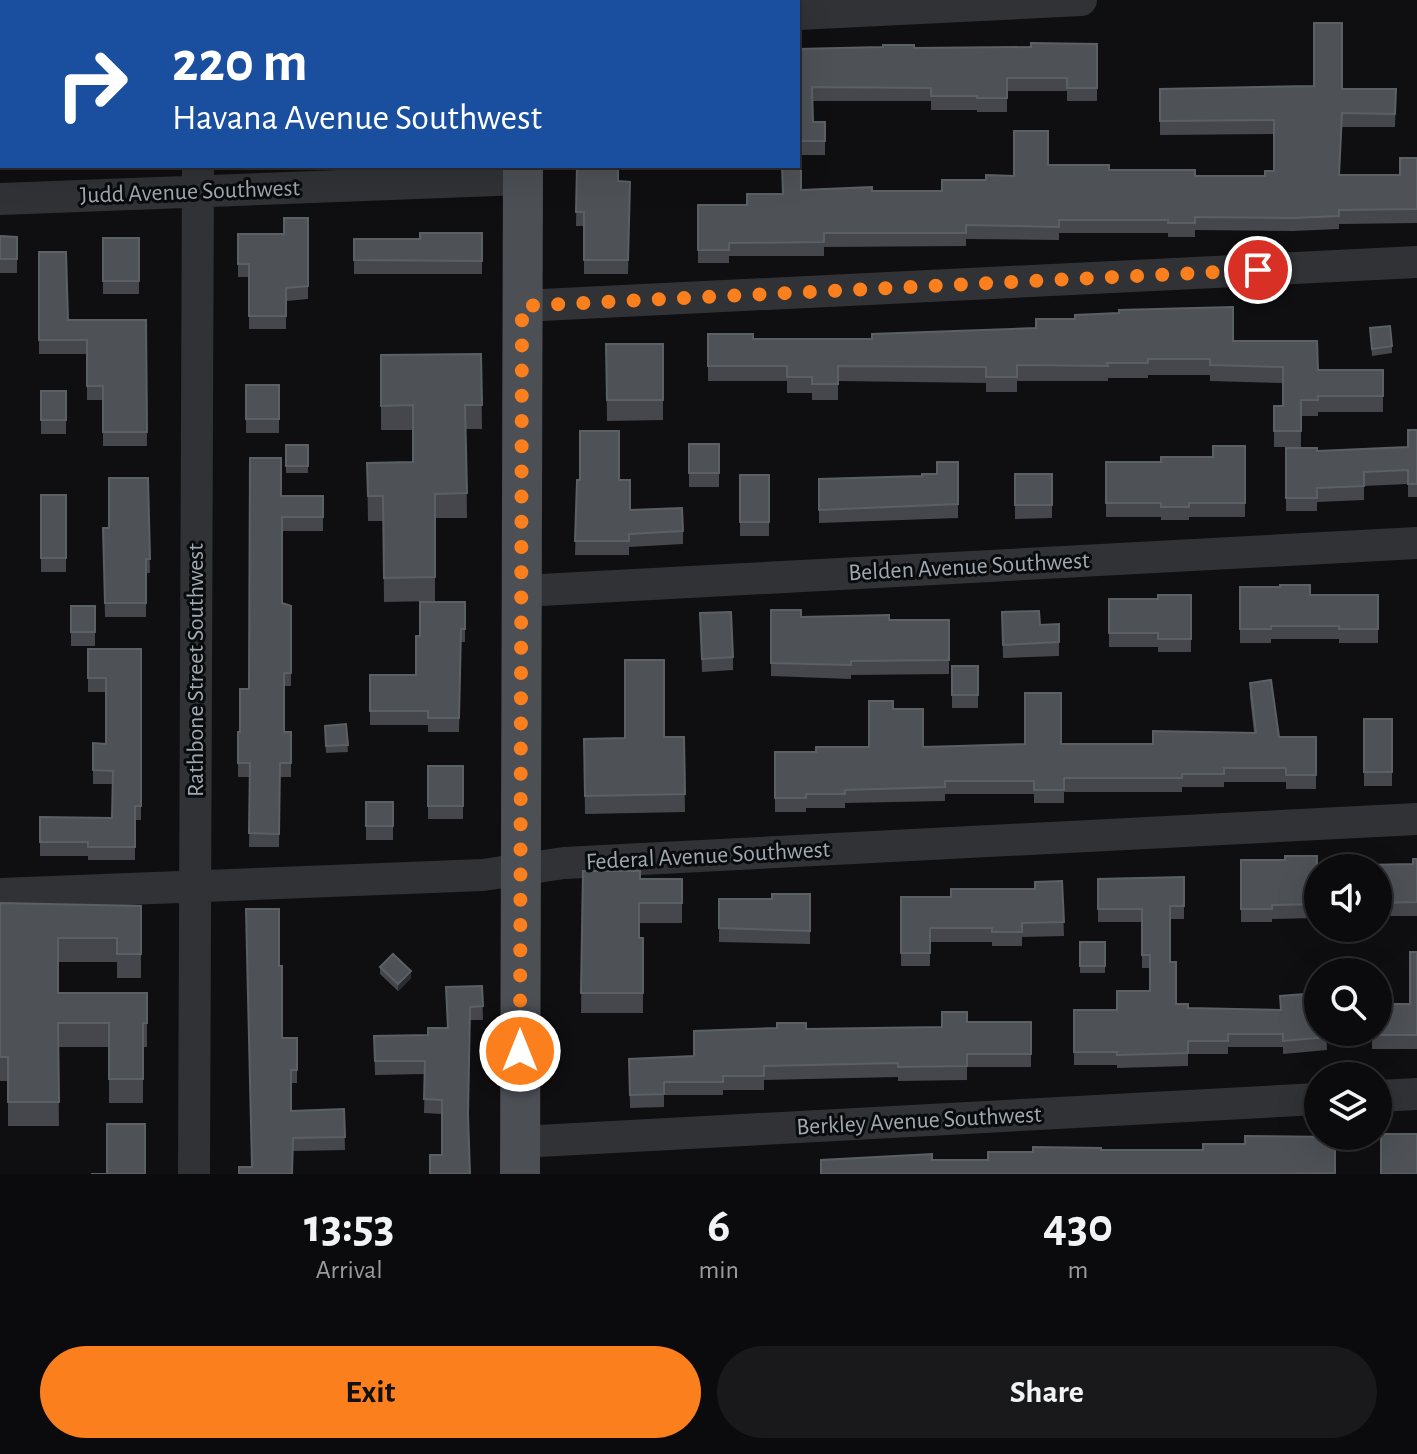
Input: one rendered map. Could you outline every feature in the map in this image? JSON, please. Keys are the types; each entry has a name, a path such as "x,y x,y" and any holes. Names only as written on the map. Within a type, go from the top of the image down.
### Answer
{"main road":[{"path":"520,1158 523,173"}],"street":[{"path":"800,14 1081,0"},
{"name":"Judd Avenue Southwest","path":"0,199 198,179 523,173"},
{"name":"Rathbone Street Southwest","path":"194,1174 198,179"},
{"path":"522,306 1417,262"},
{"name":"Belden Avenue Southwest","path":"522,591 1417,543"},
{"name":"Federal Avenue Southwest","path":"0,894 483,875 564,863 1417,819"},
{"path":"1392,1095 1417,1094"},
{"name":"Berkley Avenue Southwest","path":"520,1158 1304,1100"}],"building":[{"path":"1314,23 1342,23 1342,89 1396,89 1395,114 1342,113 1339,175 1400,175 1400,158 1417,158 1417,209 1339,210 1339,216 1293,218 1195,217 1195,223 1168,223 1168,220 1059,220 1059,227 966,225 966,233 824,233 824,242 729,243 729,250 698,250 698,205 747,205 747,194 783,194 782,168 800,168 800,145 801,190 872,187 872,191 942,191 942,180 986,180 986,175 1014,176 1014,131 1048,131 1048,165 1109,165 1109,170 1195,170 1195,176 1265,176 1265,171 1274,171 1274,120 1160,121 1160,89 1314,86"},
{"path":"1031,43 1097,44 1097,88 1067,88 1067,78 1007,78 1007,98 977,98 931,96 931,88 812,87 813,122 825,122 825,141 800,141 800,49 883,45 914,45 914,48 1031,47"},
{"path":"577,168 618,168 618,181 630,182 628,260 584,260 584,212 576,212"},
{"path":"284,218 308,218 308,286 286,288 286,316 249,316 249,264 238,264 238,234 284,234"},
{"path":"420,233 482,233 482,261 354,260 354,239 420,239"},
{"path":"0,236 17,237 17,259 0,259"},
{"path":"103,238 139,238 139,281 103,281"},
{"path":"39,252 66,252 68,320 146,320 147,432 103,432 103,386 87,386 87,340 39,340"},
{"path":"1233,307 1233,341 1317,341 1318,370 1383,370 1383,396 1318,396 1318,400 1301,400 1301,431 1274,431 1274,406 1283,406 1283,367 1210,365 1210,359 1148,359 1148,363 1107,363 1108,366 1017,365 1017,377 986,377 986,367 838,366 838,384 812,384 812,377 787,377 787,366 708,366 708,334 753,334 753,339 872,339 872,334 1036,328 1036,319 1075,319 1075,315 1119,313 1119,310"},
{"path":"1390,326 1392,346 1372,349 1370,328"},
{"path":"606,344 663,344 663,400 607,400"},
{"path":"481,354 482,405 465,405 467,493 435,494 435,577 384,578 383,496 368,496 367,463 413,462 413,405 381,406 381,355"},
{"path":"246,385 279,385 279,419 246,419"},
{"path":"41,391 66,391 66,420 41,420"},
{"path":"1408,430 1417,430 1417,484 1408,484 1408,470 1364,472 1364,486 1317,488 1317,498 1286,498 1286,448 1317,448 1317,451 1408,447"},
{"path":"580,431 619,431 619,480 630,480 630,510 682,508 683,531 629,534 629,541 575,541"},
{"path":"689,444 719,444 719,473 689,473"},
{"path":"286,445 308,445 308,466 286,466"},
{"path":"1213,446 1245,446 1245,503 1189,503 1189,507 1161,507 1161,503 1106,503 1106,462 1161,462 1161,457 1213,457"},
{"path":"250,458 281,458 281,496 323,496 323,517 282,517 282,603 291,606 291,673 284,673 284,732 291,732 291,763 280,763 279,834 249,833 250,763 238,763 240,689 249,689"},
{"path":"937,462 958,462 958,504 819,510 819,479 937,474"},
{"path":"1015,474 1052,474 1052,505 1015,505"},
{"path":"740,475 769,475 769,522 740,522"},
{"path":"109,478 148,478 150,559 146,559 146,603 105,603 103,528 109,528"},
{"path":"41,495 66,495 66,558 41,558"},
{"path":"1310,585 1310,595 1378,595 1378,629 1271,626 1271,629 1240,629 1240,587"},
{"path":"1158,595 1191,595 1191,639 1158,639 1158,633 1109,633 1109,599 1158,599"},
{"path":"420,602 465,602 465,629 461,629 459,718 428,718 428,711 370,711 370,675 416,675"},
{"path":"71,606 95,606 95,632 71,632"},
{"path":"771,610 801,610 801,617 889,615 889,620 949,620 949,660 851,661 851,665 771,663"},
{"path":"1039,611 1040,625 1059,624 1059,642 1003,645 1002,612"},
{"path":"731,612 733,657 702,659 700,613"},
{"path":"88,649 141,649 141,806 135,806 135,847 88,847 88,842 40,842 40,817 112,818 113,771 93,770 93,743 106,744 106,678 88,678"},
{"path":"625,660 664,660 664,737 684,737 685,794 585,796 584,739 625,738"},
{"path":"952,666 978,666 978,695 952,695"},
{"path":"1271,680 1279,737 1316,737 1316,775 1286,775 1286,768 1224,768 1224,774 1182,774 1182,778 1064,778 1064,790 1034,790 1034,781 945,781 945,787 845,790 845,794 775,798 775,752 816,752 816,747 869,747 869,701 893,701 893,709 923,709 923,747 1025,744 1025,693 1061,693 1061,744 1153,744 1153,731 1256,733 1250,683"},
{"path":"1364,719 1392,719 1392,772 1364,772"},
{"path":"346,724 348,745 326,746 325,726"},
{"path":"428,766 463,766 463,806 428,806"},
{"path":"366,802 393,802 393,826 366,826"},
{"path":"1285,856 1304,856 1304,904 1241,909 1241,860 1285,860"},
{"path":"1413,859 1417,859 1417,902 1392,903 1392,864 1413,864"},
{"path":"583,871 640,871 640,879 682,879 682,903 639,903 639,938 643,938 643,993 581,993"},
{"path":"1184,877 1184,906 1170,906 1170,962 1176,962 1176,1004 1188,1004 1188,1008 1281,1010 1280,996 1304,994 1304,1039 1283,1041 1283,1034 1228,1034 1228,1041 1188,1041 1188,1053 1117,1055 1117,1052 1074,1052 1074,1010 1117,1010 1117,991 1150,991 1150,955 1142,955 1142,909 1098,909 1098,879"},
{"path":"1062,881 1064,922 1022,923 1022,932 992,932 992,928 930,928 930,953 901,953 901,897 951,897 951,889 1035,889 1035,882"},
{"path":"772,894 810,894 810,931 719,928 719,899 772,899"},
{"path":"0,903 141,906 141,954 117,954 117,938 58,938 58,993 147,993 147,1023 143,1023 143,1079 109,1079 109,1023 58,1023 59,1102 8,1102 8,1057 0,1057"},
{"path":"246,909 279,909 282,1038 297,1038 297,1070 291,1070 291,1111 344,1109 345,1137 293,1138 292,1174 239,1174 239,1167 252,1167"},
{"path":"1080,942 1105,942 1105,966 1080,966"},
{"path":"1410,952 1417,952 1417,1035 1392,1035 1392,1004 1410,1004"},
{"path":"393,954 411,971 398,984 380,967"},
{"path":"482,986 483,1006 470,1007 470,1174 430,1174 430,1155 442,1155 442,1100 424,1099 425,1061 375,1061 374,1036 428,1035 428,1028 448,1028 446,987"},
{"path":"942,1012 967,1012 967,1022 1031,1022 1031,1054 967,1054 967,1066 898,1067 898,1063 764,1066 764,1076 723,1076 723,1082 664,1082 664,1094 630,1095 629,1059 694,1056 694,1031 777,1028 777,1023 806,1023 806,1029 942,1027"},
{"path":"107,1124 145,1124 145,1174 107,1174"},
{"path":"1392,1134 1417,1134 1417,1174 1381,1174 1381,1150 1392,1150"},
{"path":"1245,1136 1304,1137 1304,1150 1335,1150 1335,1173 821,1174 821,1160 932,1154 932,1160 988,1160 988,1152 1033,1152 1033,1147 1203,1150 1203,1144 1245,1144"}],"route":[{"path":"520,1051 522,306 1258,270"}]}
